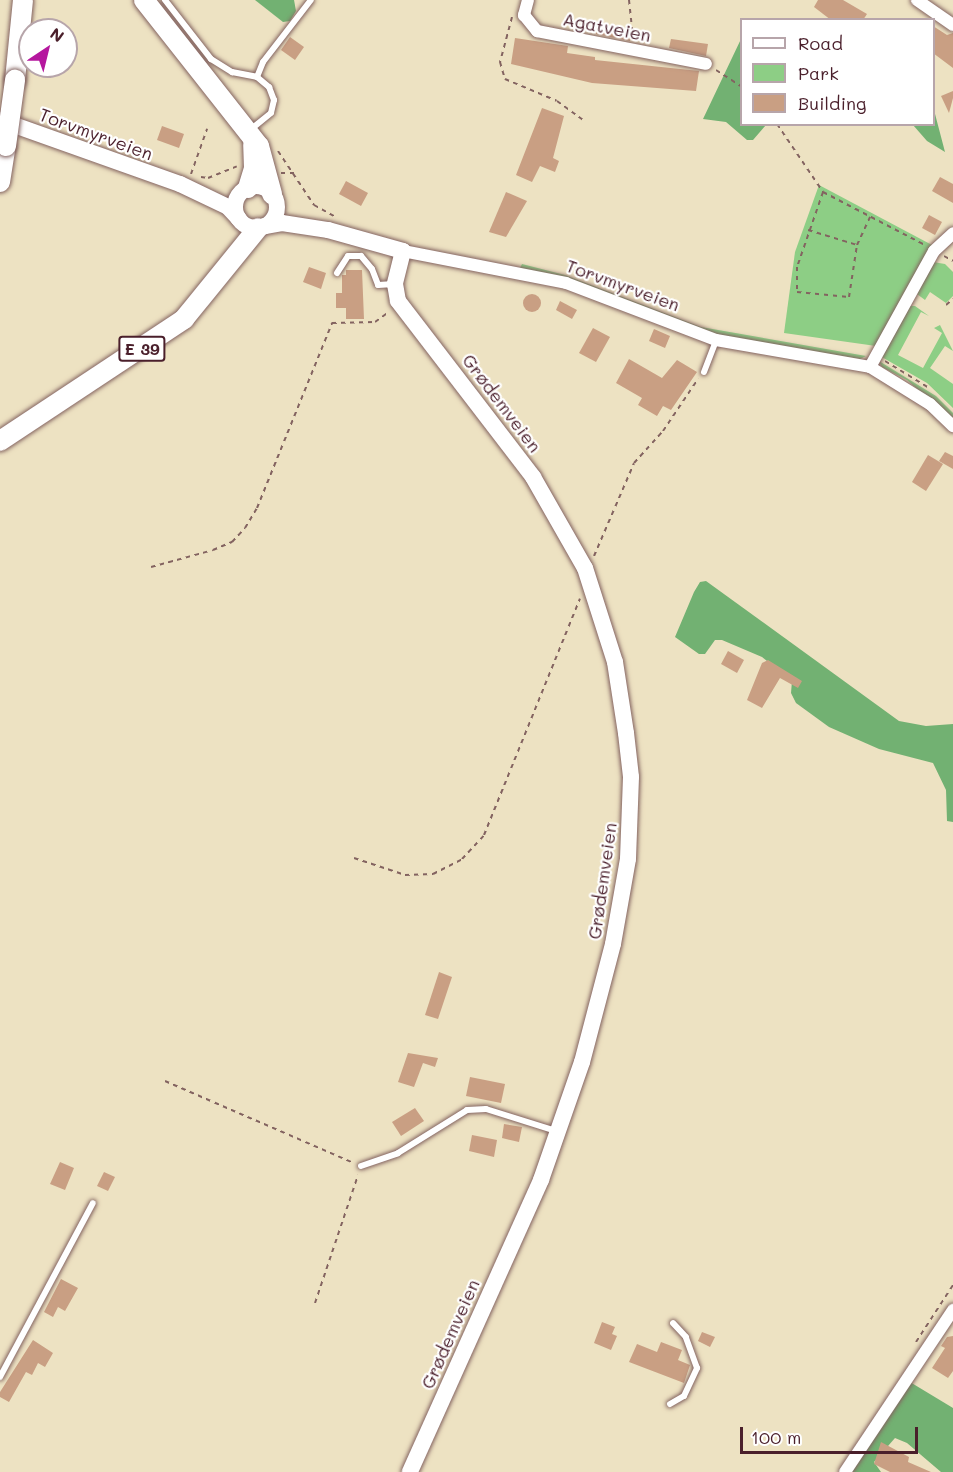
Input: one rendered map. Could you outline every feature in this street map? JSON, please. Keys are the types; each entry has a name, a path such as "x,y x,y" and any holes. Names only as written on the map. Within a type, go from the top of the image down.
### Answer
{"highway":[{"path":"0,182 15,80 23,0"},
{"path":"144,0 249,131 264,159 274,198"},
{"path":"245,190 255,160 249,131"},
{"name":"E 39","path":"0,441 184,319 261,227"}],"main road":[{"name":"Torvmyrveien","path":"0,120 185,180 245,190"},
{"name":"Torvmyrveien","path":"185,180 228,207 239,219"},
{"path":"261,187 274,198 276,213 261,227 239,219 235,207 245,190 261,187"},
{"name":"Torvmyrveien","path":"274,198 403,251"},
{"name":"Torvmyrveien","path":"261,227 282,223 333,224"},
{"name":"Grødemveien","path":"403,251 395,284 398,301 533,477 586,572 621,696 631,777 628,859 613,944 560,1132 410,1472"}],"street":[{"name":"Agatveien","path":"528,0 524,15 537,32 706,64"},
{"path":"917,0 953,25"},
{"path":"873,361 934,251 953,233"},
{"name":"Torvmyrveien","path":"403,251 566,283 716,340 873,361 930,404 953,426"},
{"path":"845,1472 953,1310"}],"lane":[{"path":"165,0 211,59 232,72 257,77 269,87 273,107 249,131"},
{"path":"257,77 263,62 311,0"},
{"path":"337,273 348,256 361,256 372,268 378,285 395,284"},
{"path":"704,372 716,340"},
{"path":"361,1166 398,1153 467,1110 486,1109 560,1132"},
{"path":"0,1377 93,1203"},
{"path":"670,1404 684,1396 697,1368 686,1337 673,1323"}],"path":[{"path":"629,0 633,51"},
{"path":"514,10 500,62 505,79 557,101 585,121"},
{"path":"706,64 740,86"},
{"path":"778,126 823,192 934,251"},
{"path":"185,180 207,129"},
{"path":"277,172 294,173 314,205 333,224"},
{"path":"823,192 807,230 797,267 797,292 849,297 857,245 870,217"},
{"path":"807,230 857,245"},
{"path":"946,305 953,299"},
{"path":"151,567 213,550 232,542 245,528 257,508 332,323 375,322 398,301"},
{"path":"873,361 907,372 936,394"},
{"path":"354,858 405,875 433,874 462,859 484,835 586,572 634,463 663,431 704,372"},
{"path":"165,1081 361,1166 315,1303"}],"green space":[{"path":"255,0 294,0 296,11 290,21 283,22"},
{"path":"740,41 740,126 765,126 753,140 747,140 726,122 703,119"},
{"path":"935,114 945,152 927,141 914,126 935,126"},
{"path":"819,185 932,245 876,346 784,333 795,252"},
{"path":"933,262 945,264 953,272 953,296 946,303 930,292 925,300 917,294"},
{"path":"522,264 565,275 701,327 866,356 860,359 728,338 520,268"},
{"path":"909,306 915,306 929,316 921,312 898,355 923,368 942,333 934,328 940,325 953,351 945,346 930,368 953,384 953,408 927,383 880,356"},
{"path":"879,361 936,396 953,413 953,420 907,380 882,367"},
{"path":"706,581 899,721 926,726 953,724 953,822 947,821 946,790 933,763 879,749 829,727 796,703 791,693 792,681 762,657 722,640 715,640 705,654 699,654 675,637 694,592 700,582"},
{"path":"905,1379 953,1408 953,1472 941,1472 907,1443 895,1438 874,1462 881,1472 844,1472"}],"building":[{"path":"818,0 843,0 867,14 864,18 828,18 814,7"},
{"path":"935,27 947,35 953,33 953,68 935,54"},
{"path":"596,30 631,34 630,41 596,34"},
{"path":"290,37 304,47 295,60 281,50"},
{"path":"515,38 568,46 567,53 595,57 595,60 699,71 696,91 592,83 511,64"},
{"path":"671,39 708,44 706,56 669,48"},
{"path":"953,91 953,98 949,113 941,96"},
{"path":"542,108 564,116 553,158 559,161 555,172 540,166 532,182 516,175"},
{"path":"162,126 184,134 179,148 157,140"},
{"path":"940,177 953,184 953,203 932,191"},
{"path":"346,181 368,193 361,206 339,194"},
{"path":"506,192 527,201 506,237 489,232"},
{"path":"929,215 942,222 935,235 922,228"},
{"path":"309,267 326,273 321,289 303,282"},
{"path":"346,270 362,270 364,319 346,319 346,308 336,308 336,293 342,293 342,275 346,275"},
{"path":"532,294 538,297 541,303 538,309 532,312 526,309 523,303 526,297"},
{"path":"560,301 577,310 572,319 556,310"},
{"path":"593,328 610,337 596,362 579,353"},
{"path":"654,329 670,336 665,348 649,341"},
{"path":"629,359 662,378 677,360 697,372 671,410 663,406 657,416 638,405 642,398 616,383"},
{"path":"945,452 953,456 953,469 939,461"},
{"path":"928,455 943,464 926,491 912,482"},
{"path":"728,651 744,660 737,673 721,664"},
{"path":"768,660 802,681 798,688 780,678 762,708 747,700 762,663"},
{"path":"439,972 452,977 438,1019 425,1015"},
{"path":"408,1053 438,1058 435,1067 423,1063 414,1087 398,1082"},
{"path":"470,1077 505,1084 501,1103 466,1096"},
{"path":"415,1108 424,1121 401,1136 392,1122"},
{"path":"504,1124 522,1127 519,1142 502,1138"},
{"path":"472,1135 497,1140 494,1157 469,1151"},
{"path":"60,1162 74,1168 65,1190 50,1184"},
{"path":"104,1172 115,1177 108,1191 97,1186"},
{"path":"61,1279 78,1288 65,1311 58,1307 53,1317 44,1312"},
{"path":"602,1322 615,1327 612,1334 617,1336 611,1350 594,1343"},
{"path":"702,1332 715,1337 710,1347 698,1341"},
{"path":"953,1336 953,1371 948,1378 932,1368 945,1348 941,1346 947,1337"},
{"path":"33,1340 53,1353 45,1367 38,1363 32,1375 26,1372 9,1402 0,1397 0,1392"},
{"path":"661,1342 682,1350 678,1360 690,1365 684,1383 629,1362 637,1344 657,1352"},
{"path":"881,1442 909,1457 908,1462 931,1472 890,1472 874,1464"}]}
